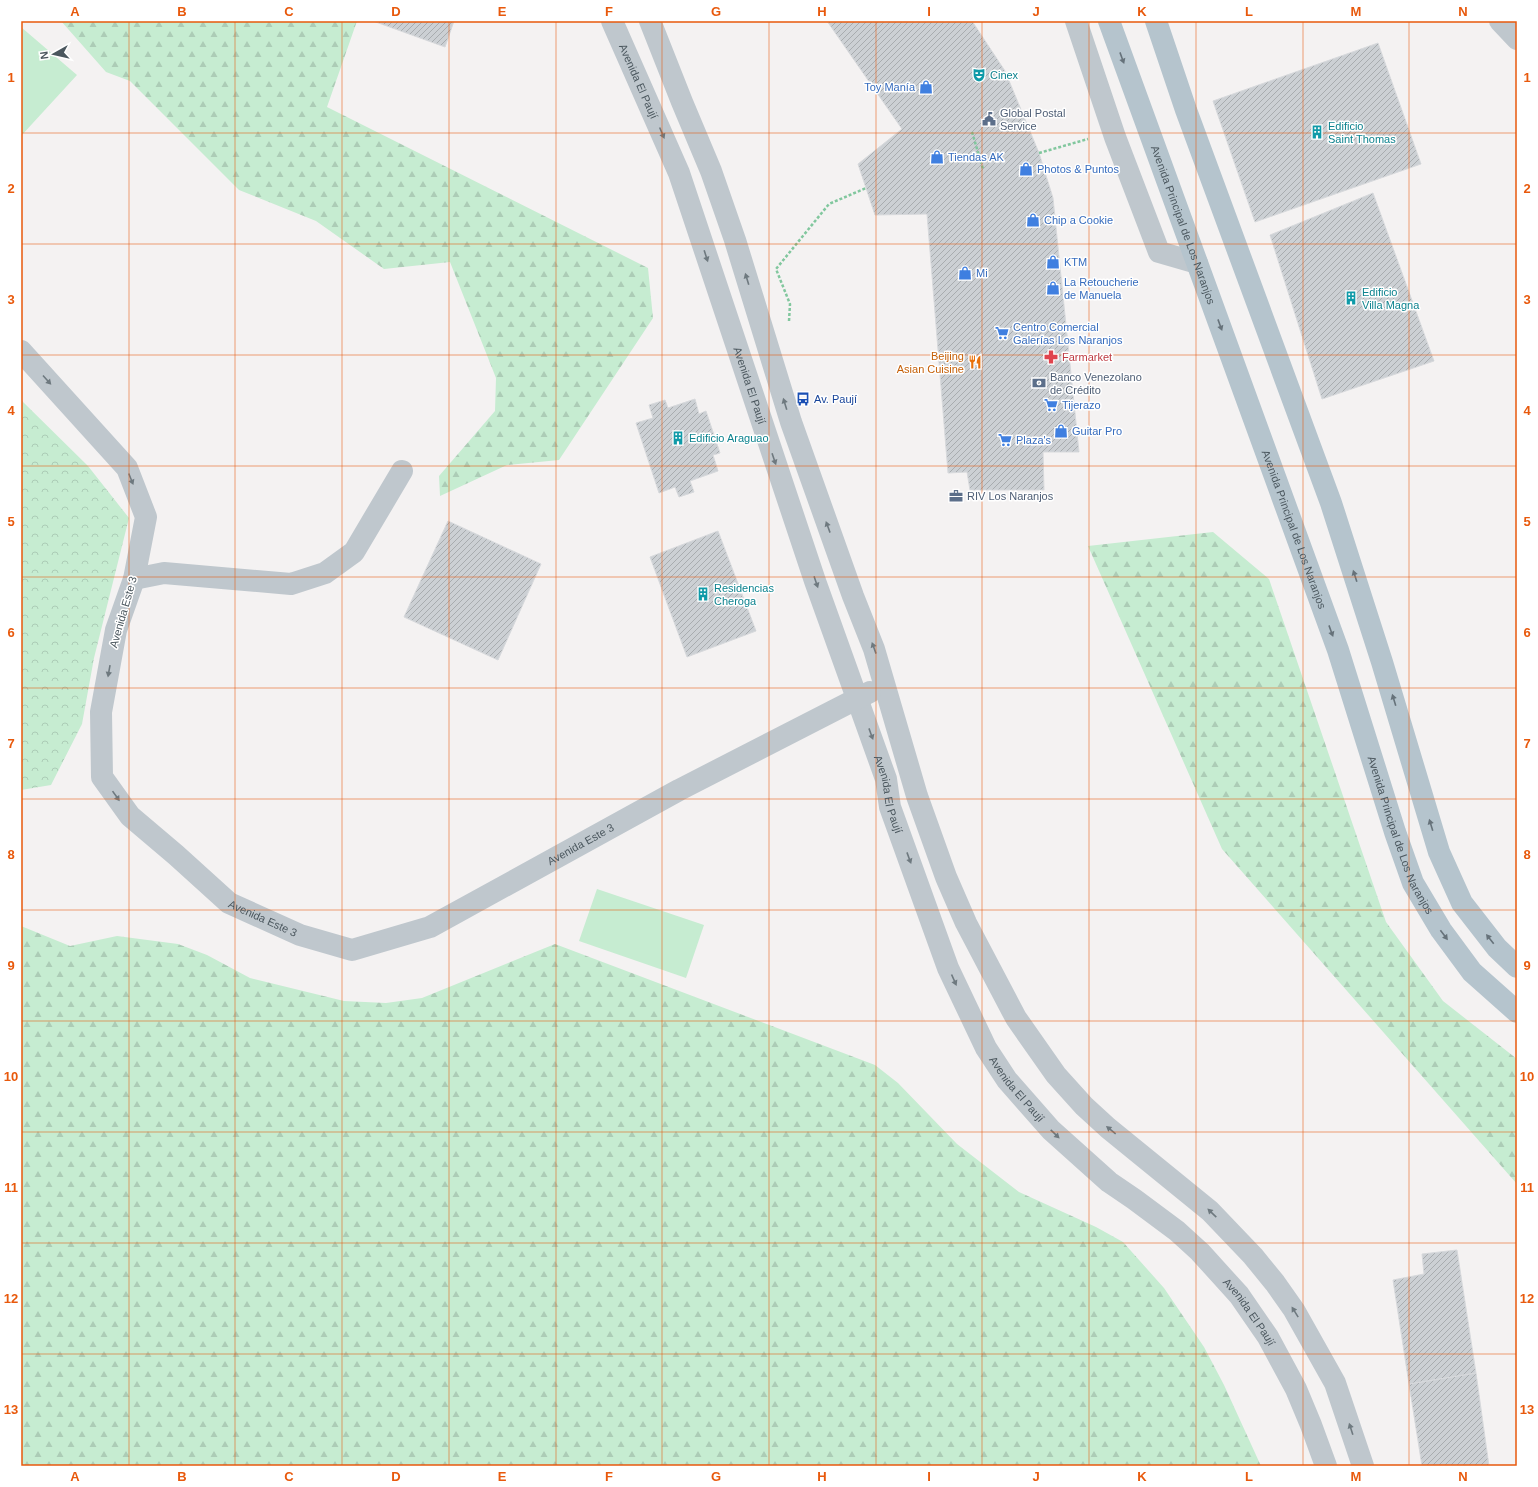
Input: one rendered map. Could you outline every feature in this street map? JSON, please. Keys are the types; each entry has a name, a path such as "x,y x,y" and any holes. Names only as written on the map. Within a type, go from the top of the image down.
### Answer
{"main road":[{"name":"Avenida Principal de Los Naranjos","path":"1109,21 1338,650 1395,832 1413,883 1441,930 1472,972 1517,1012"},
{"path":"1156,21 1186,110 1331,503 1382,662 1439,852 1462,904 1497,948 1517,967"}],"street":[{"name":"Avenida El Paují","path":"612,21 679,173 813,574 886,779 890,807 948,968 986,1048 1007,1080 1051,1130 1109,1182 1177,1231 1205,1257 1239,1296 1268,1337 1293,1383 1311,1425 1326,1466"},
{"path":"650,21 711,171 735,240 791,422 886,685 917,796 946,876 966,923 1016,1018 1056,1075 1084,1106 1108,1128 1210,1211 1253,1256 1275,1283 1305,1328 1335,1383 1363,1466"},
{"path":"1076,21 1115,137 1159,252 1197,264"},
{"path":"1500,21 1517,39"},
{"name":"Avenida Este 3","path":"21,351 127,468 146,517 134,578 116,630 101,712 102,777 130,816 176,854 229,903 300,936 352,950 430,927 679,790 857,697 886,685"},
{"path":"134,578 164,573 292,584 325,573 354,552 402,471"}],"path":[{"path":"972,132 983,169"},
{"path":"1039,153 1092,138"},
{"path":"788,328 790,304 776,269 829,204 866,188"}],"green space":[{"path":"61,21 357,21 327,107 648,268 653,318 559,460 507,465 440,496 439,476 495,411 496,378 450,262 384,269 316,221 239,190 130,81 106,72"},
{"path":"21,27 77,75 21,136"},
{"path":"21,400 88,466 129,518 94,658 82,724 51,785 21,790"},
{"path":"1213,532 1269,579 1386,922 1443,1001 1517,1059 1517,1184 1222,849 1088,546"},
{"path":"597,889 704,925 686,978 579,941"},
{"path":"21,926 70,946 117,936 178,944 207,955 250,978 344,1001 386,1003 422,998 555,944 875,1065 898,1083 957,1144 1019,1192 1096,1227 1123,1242 1164,1288 1204,1347 1224,1385 1261,1466 21,1466"}],"building":[{"path":"373,21 454,21 445,47"},
{"name":"Centro Comercial Galerías Los Naranjos","path":"827,21 972,21 1005,71 1039,153 1053,198 1079,452 1043,452 1044,490 970,490 967,472 948,473 927,214 875,215 858,164 902,129"},
{"name":"Edificio Saint Thomas","path":"1378,43 1421,164 1255,222 1213,101"},
{"name":"Edificio Villa Magna","path":"1373,193 1434,361 1322,399 1270,235"},
{"name":"Edificio Araguao","path":"695,399 699,414 706,411 720,453 713,455 718,471 690,481 694,492 679,497 675,487 659,493 636,423 653,418 649,405 665,400 668,408"},
{"path":"448,521 541,564 498,660 404,617"},
{"name":"Residencias Cheroga","path":"718,531 756,631 687,657 650,557"},
{"path":"1457,1250 1476,1373 1409,1384 1393,1280 1424,1274 1422,1254"},
{"path":"1476,1373 1489,1466 1422,1466 1409,1384"}],"place":[{"name":"Cinex","path":"979,75"},
{"name":"Toy Manía","path":"926,87"},
{"name":"Global Postal Service","path":"989,119"},
{"name":"Edificio Saint Thomas","path":"1317,132"},
{"name":"Tiendas AK","path":"937,157"},
{"name":"Photos & Puntos","path":"1026,169"},
{"name":"Chip a Cookie","path":"1033,220"},
{"name":"KTM","path":"1053,262"},
{"name":"Mi","path":"965,273"},
{"name":"La Retoucherie de Manuela","path":"1053,288"},
{"name":"Edificio Villa Magna","path":"1351,298"},
{"name":"Centro Comercial Galerías Los Naranjos","path":"1002,333"},
{"name":"Farmarket","path":"1051,357"},
{"name":"Beijing Asian Cuisine","path":"975,362"},
{"name":"Banco Venezolano de Crédito","path":"1039,383"},
{"name":"Av. Paují","path":"803,399"},
{"name":"Tijerazo","path":"1051,405"},
{"name":"Guitar Pro","path":"1061,431"},
{"name":"Edificio Araguao","path":"678,438"},
{"name":"Plaza's","path":"1005,440"},
{"name":"RIV Los Naranjos","path":"956,496"},
{"name":"Residencias Cheroga","path":"703,594"}]}
